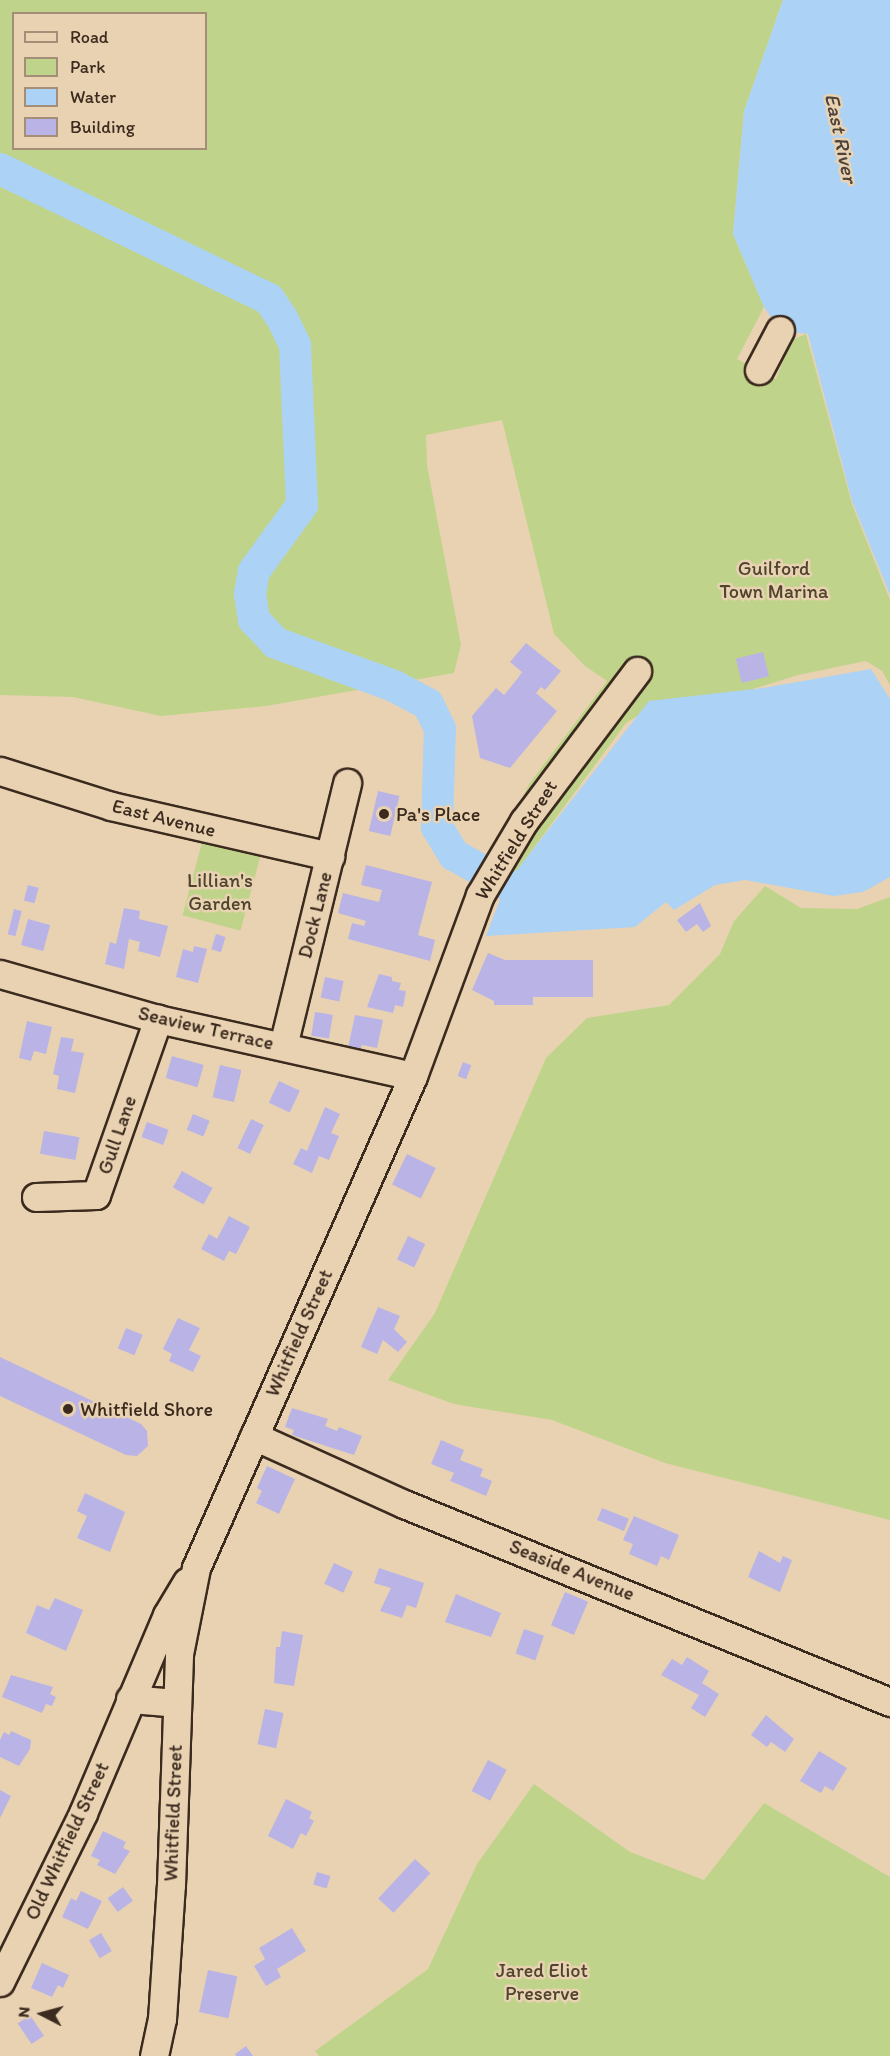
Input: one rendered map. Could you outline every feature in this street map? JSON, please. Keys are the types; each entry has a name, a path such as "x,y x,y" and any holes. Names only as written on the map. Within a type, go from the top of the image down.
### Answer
{"street":[{"path":"759,370 780,330"},
{"name":"Whitfield Street","path":"154,2056 162,2019 171,1885 179,1654 196,1568 413,1076 480,895 499,860 559,772 637,671"},
{"name":"East Avenue","path":"0,771 111,806 330,856"},
{"name":"Dock Lane","path":"283,1046 347,783"},
{"name":"Seaview Terrace","path":"0,975 159,1019 413,1076"},
{"name":"Gull Lane","path":"36,1197 96,1196 159,1019"},
{"name":"Seaside Avenue","path":"254,1436 404,1504 890,1702"},
{"name":"Old Whitfield Street","path":"0,1982 83,1813 167,1615 196,1568"},
{"path":"130,1699 177,1703"}],"green space":[{"name":"Guilford Town Marina","path":"0,0 783,0 744,111 733,234 764,307 737,359 776,379 791,340 806,334 852,504 890,600 890,685 882,671 866,661 798,675 688,709 642,713 626,723 516,872 494,858 529,784 607,681 585,666 554,634 502,420 426,435 427,465 461,645 454,673 266,706 161,716 73,697 0,695"},
{"name":"Lillian's Garden","path":"204,835 262,851 240,931 183,915"},
{"path":"765,886 801,908 857,909 890,897 890,1520 665,1463 552,1420 454,1404 388,1380 435,1313 546,1058 587,1018 669,1005 720,954 734,921"},
{"name":"Jared Eliot Preserve","path":"534,1784 630,1852 704,1880 764,1803 890,1877 890,2056 319,2056 315,2051 428,1969 477,1864"}],"water":[{"name":"East River","path":"783,0 890,0 890,595 852,501 808,334 780,330 764,307 733,234 744,111"},
{"path":"871,669 890,699 890,877 863,892 834,896 745,880 715,885 674,910 666,902 635,927 486,936 506,884 649,701 763,688"}],"building":[{"path":"526,643 561,671 545,690 541,687 536,693 557,711 510,768 480,758 472,716 496,688 504,695 518,678 522,672 510,662"},
{"path":"763,652 769,676 742,683 736,659"},
{"name":"Pa's Place","path":"378,791 399,796 390,836 369,831"},
{"path":"366,865 432,882 418,935 435,940 430,961 348,939 352,923 364,926 366,921 338,913 343,893 379,902 382,890 361,885"},
{"path":"28,885 39,888 34,903 24,900"},
{"path":"700,903 711,926 703,932 697,924 686,932 677,920"},
{"path":"124,908 140,911 139,919 168,926 160,957 138,951 140,942 129,939 124,969 105,964 110,942 116,944"},
{"path":"14,909 22,911 15,936 8,934"},
{"path":"28,919 50,925 43,951 21,945"},
{"path":"216,934 226,937 221,952 211,949"},
{"path":"194,946 207,949 198,983 176,977 183,949 193,952"},
{"path":"488,953 505,960 593,960 593,997 533,997 533,1005 494,1005 494,1001 472,990"},
{"path":"379,974 392,977 392,981 401,983 399,990 406,991 403,1007 395,1005 393,1013 367,1007"},
{"path":"325,977 344,981 339,1001 321,998"},
{"path":"315,1012 333,1015 329,1039 311,1036"},
{"path":"355,1015 383,1020 377,1048 362,1045 360,1050 348,1048"},
{"path":"27,1021 52,1027 46,1054 34,1051 31,1061 19,1058"},
{"path":"61,1037 74,1039 71,1051 84,1053 75,1093 57,1089 59,1076 53,1074"},
{"path":"172,1056 204,1065 197,1087 166,1078"},
{"path":"463,1062 471,1065 466,1079 458,1076"},
{"path":"220,1065 241,1070 234,1102 213,1097"},
{"path":"279,1081 300,1091 290,1112 269,1103"},
{"path":"325,1107 340,1114 331,1133 339,1136 329,1160 319,1156 312,1173 293,1164 301,1148 307,1151"},
{"path":"193,1114 210,1121 203,1137 187,1130"},
{"path":"251,1119 264,1125 250,1154 237,1148"},
{"path":"147,1122 169,1130 163,1145 142,1137"},
{"path":"44,1131 79,1137 75,1160 40,1154"},
{"path":"407,1154 436,1168 421,1199 392,1185"},
{"path":"182,1171 213,1188 203,1205 173,1188"},
{"path":"229,1216 250,1227 236,1254 229,1251 224,1261 201,1249 209,1234 217,1239"},
{"path":"408,1236 425,1244 414,1268 397,1260"},
{"path":"378,1307 400,1316 394,1329 407,1342 398,1352 383,1340 377,1354 361,1347"},
{"path":"178,1318 200,1328 189,1350 201,1356 193,1372 169,1361 172,1354 163,1349"},
{"path":"126,1328 143,1335 134,1355 118,1348"},
{"name":"Whitfield Shore","path":"0,1357 141,1424 147,1431 148,1446 137,1456 126,1455 0,1396"},
{"path":"292,1408 328,1419 325,1426 337,1431 339,1427 362,1436 354,1455 292,1435 294,1430 285,1427"},
{"path":"441,1440 464,1450 460,1460 483,1469 480,1476 492,1481 486,1496 450,1481 454,1473 431,1464"},
{"path":"267,1466 295,1479 279,1514 256,1503 262,1491 257,1488"},
{"path":"85,1493 125,1512 110,1552 77,1538 87,1516 77,1511"},
{"path":"602,1508 629,1519 624,1531 597,1520"},
{"path":"634,1516 679,1535 669,1560 661,1556 657,1566 629,1554 633,1544 623,1540"},
{"path":"759,1551 780,1563 783,1556 792,1560 780,1592 748,1577"},
{"path":"334,1563 353,1572 343,1593 324,1584"},
{"path":"379,1568 424,1583 416,1608 407,1605 402,1618 380,1611 391,1588 374,1583"},
{"path":"565,1592 588,1602 574,1635 551,1625"},
{"path":"456,1594 501,1613 491,1637 445,1622"},
{"path":"55,1598 83,1610 66,1651 26,1633 37,1605 49,1610"},
{"path":"524,1629 544,1636 535,1660 516,1654"},
{"path":"282,1631 303,1635 294,1686 274,1683 276,1647 280,1647"},
{"path":"687,1657 709,1671 702,1683 719,1694 705,1717 691,1708 699,1695 661,1675 672,1659 682,1665"},
{"path":"11,1675 53,1687 50,1694 56,1697 52,1706 46,1704 42,1713 2,1697"},
{"path":"265,1709 284,1713 276,1748 258,1744"},
{"path":"766,1715 794,1739 785,1752 771,1742 767,1747 751,1735"},
{"path":"11,1731 31,1740 30,1749 19,1766 0,1757 0,1740 4,1732 9,1735"},
{"path":"819,1751 847,1768 833,1791 825,1786 821,1793 800,1781"},
{"path":"488,1760 507,1770 490,1801 472,1791"},
{"path":"0,1790 11,1796 0,1818"},
{"path":"286,1799 312,1812 309,1818 314,1821 306,1836 301,1833 293,1849 268,1836"},
{"path":"103,1831 126,1842 123,1848 130,1851 115,1874 97,1865 100,1860 91,1856"},
{"path":"415,1859 430,1873 394,1913 378,1898"},
{"path":"317,1872 330,1876 327,1889 313,1884"},
{"path":"123,1887 133,1901 118,1912 108,1898"},
{"path":"81,1891 102,1901 88,1929 62,1917 71,1898 76,1901"},
{"path":"292,1928 306,1951 277,1969 281,1977 266,1986 254,1966 265,1959 259,1948"},
{"path":"101,1933 112,1951 100,1958 89,1940"},
{"path":"42,1963 69,1975 63,1988 58,1985 52,1997 31,1988"},
{"path":"208,1970 237,1976 228,2018 199,2012"},
{"path":"30,2015 44,2036 32,2044 18,2023"},
{"path":"246,2046 253,2056 236,2056 235,2054"}],"waterway":[{"path":"0,169 269,299 282,318 295,345 302,505 254,571 250,594 254,620 276,643 394,686 428,704 440,729 437,827 454,855 506,884"}],"place":[{"name":"Pa's Place","path":"384,814"},
{"name":"Whitfield Shore","path":"68,1409"}]}
